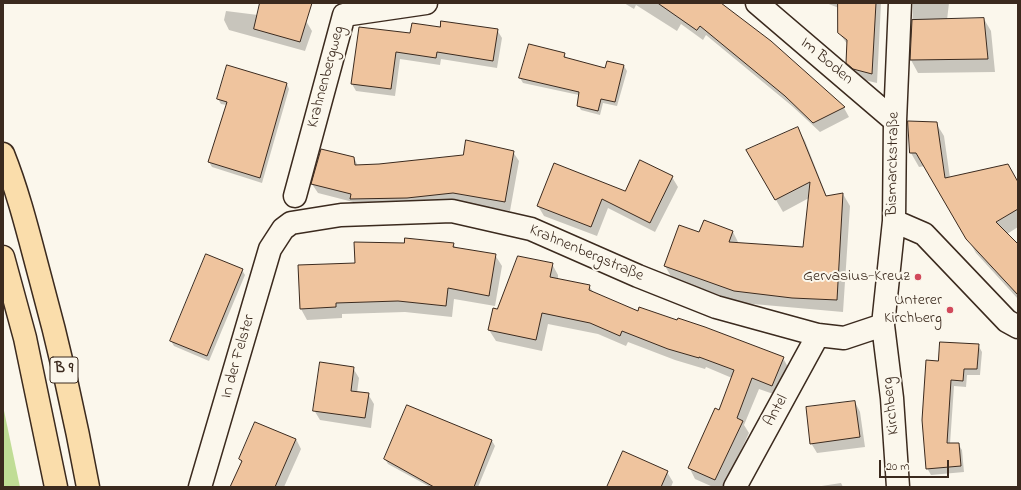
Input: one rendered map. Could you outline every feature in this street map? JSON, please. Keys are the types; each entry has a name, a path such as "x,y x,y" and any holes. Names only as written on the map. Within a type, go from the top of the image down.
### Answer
{"highway":[{"name":"B 9","path":"6,161 34,254 70,398 88,487"},
{"name":"B 9","path":"4,260 25,338 56,487"}],"street":[{"name":"Krahnenbergweg","path":"295,196 344,15 426,3"},
{"name":"Im Boden","path":"757,3 895,120"},
{"name":"Bismarckstraße","path":"883,325 894,221 895,120 900,3"},
{"name":"Krahnenbergstraße","path":"283,229 292,223 341,215 452,211 531,229 638,276 716,307 818,335 844,338 883,325"},
{"path":"894,221 924,234 1007,322 1018,327"},
{"name":"In der Felster","path":"200,487 270,249 283,229"},
{"name":"Kirchberg","path":"883,325 892,398 898,487"},
{"name":"Antel","path":"736,487 818,335"}],"green space":[{"path":"3,406 20,487 3,487"}],"building":[{"path":"260,3 312,3 300,42 254,29"},
{"path":"658,3 721,3 771,41 845,107 813,123 785,96 700,26 697,30"},
{"path":"838,3 876,3 872,74 853,69 846,63 847,40 838,33"},
{"path":"984,18 988,59 910,60 912,20"},
{"path":"441,21 498,29 493,61 437,52 436,58 396,52 391,89 351,84 359,27 410,33 412,23 440,27"},
{"path":"529,44 565,53 564,57 605,68 607,61 624,65 615,102 601,99 598,111 577,106 579,92 519,78"},
{"path":"227,65 287,83 260,178 208,162 227,102 217,99"},
{"path":"908,121 937,122 945,178 1008,164 1018,182 1018,209 996,222 1018,244 1018,295 966,239 916,153 910,153"},
{"path":"798,127 826,196 843,193 837,300 792,298 734,291 664,266 679,225 699,232 704,220 733,231 729,242 803,247 810,182 775,200 746,150"},
{"path":"466,140 514,151 505,202 453,193 407,198 350,199 351,194 311,184 321,149 354,157 355,165 379,164 463,155"},
{"path":"640,160 673,176 650,223 602,199 591,227 537,206 554,163 625,191"},
{"path":"405,238 454,243 453,247 496,254 489,296 448,288 446,306 398,301 336,303 336,307 300,309 298,265 355,263 354,242 404,243"},
{"path":"206,254 243,269 207,356 170,341"},
{"path":"518,256 553,263 550,277 590,285 589,290 638,311 639,307 677,320 678,318 784,357 772,386 752,378 737,418 743,421 715,480 688,468 715,408 719,410 734,370 699,357 668,349 622,331 620,336 590,323 542,313 536,340 488,330 493,308 497,309"},
{"path":"940,342 979,344 977,369 964,369 963,381 951,380 947,443 959,443 961,466 926,469 922,420 926,360 938,361"},
{"path":"320,362 354,367 351,391 369,393 365,418 313,411"},
{"path":"855,401 860,437 810,444 806,407"},
{"path":"407,405 492,440 474,487 434,487 384,459"},
{"path":"255,422 296,439 275,487 230,487 242,461 239,459"},
{"path":"623,451 668,471 661,487 607,487"}],"place":[{"name":"Gervasius-Kreuz","path":"918,277"},
{"name":"Unterer Kirchberg","path":"950,310"}]}
